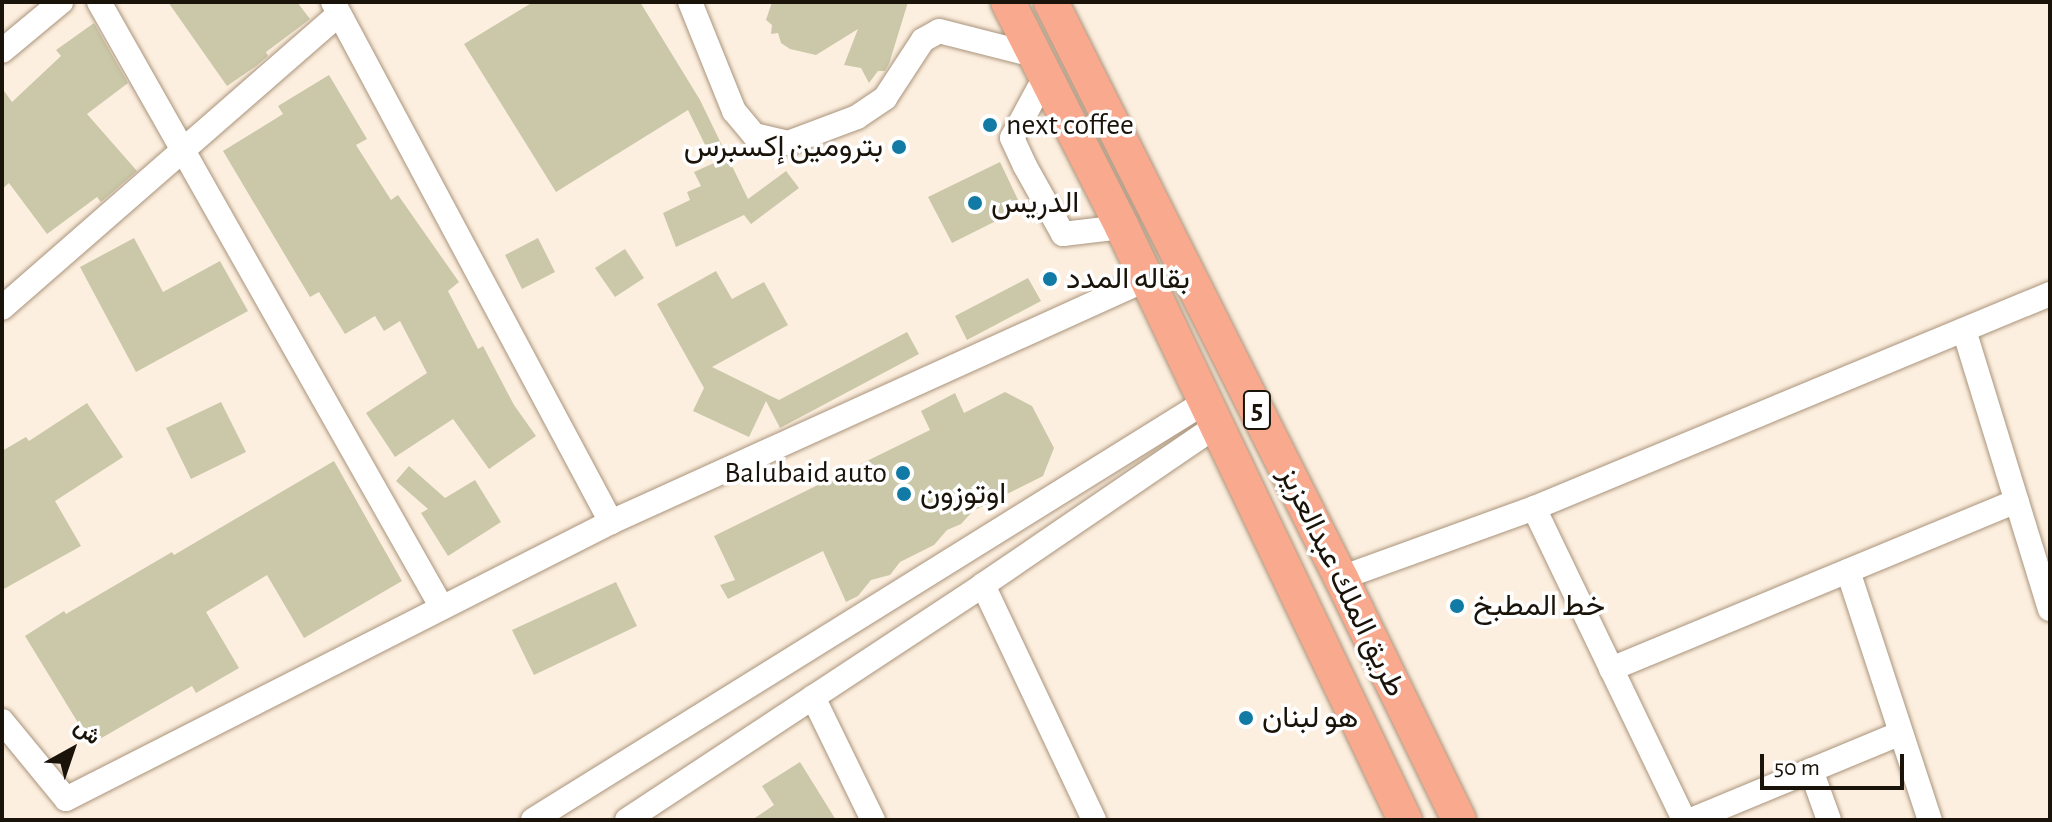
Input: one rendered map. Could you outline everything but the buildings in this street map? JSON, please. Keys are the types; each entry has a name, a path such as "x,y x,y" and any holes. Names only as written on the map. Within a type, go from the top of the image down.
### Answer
{"highway":[{"name":"طريق الملك عبدالعزيز","path":"1008,2 1122,227 1405,820"},
{"name":"طريق الملك عبدالعزيز","path":"1051,2 1341,578 1459,820"}],"street":[{"path":"2,51 61,2"},
{"path":"99,2 441,606"},
{"path":"690,2 734,111 754,135 788,143 857,117 885,98 923,40 939,31 1040,66 1012,138 1025,166 1063,234 1122,227"},
{"path":"2,308 182,151 336,8 611,522"},
{"path":"2,721 66,799 611,522 1145,280"},
{"path":"1341,578 1534,508 2050,294"},
{"path":"1964,330 2050,609"},
{"path":"627,820 983,585 1210,414"},
{"path":"533,820 1210,414"},
{"path":"1611,669 2017,501"},
{"path":"1534,508 1684,820"},
{"path":"1848,571 1930,820"},
{"path":"983,585 1094,820"},
{"path":"813,697 873,820"},
{"path":"1691,820 1901,733"},
{"path":"1811,770 1829,820"}],"place":[{"name":"next coffee","path":"990,125"},
{"name":"بترومين إكسبرس","path":"899,147"},
{"name":"الدريس","path":"975,203"},
{"name":"بقاله المدد","path":"1050,279"},
{"name":"Balubaid auto","path":"903,473"},
{"name":"اوتوزون","path":"904,494"},
{"name":"خط المطبخ","path":"1457,606"},
{"name":"هو لبنان","path":"1246,718"}]}
